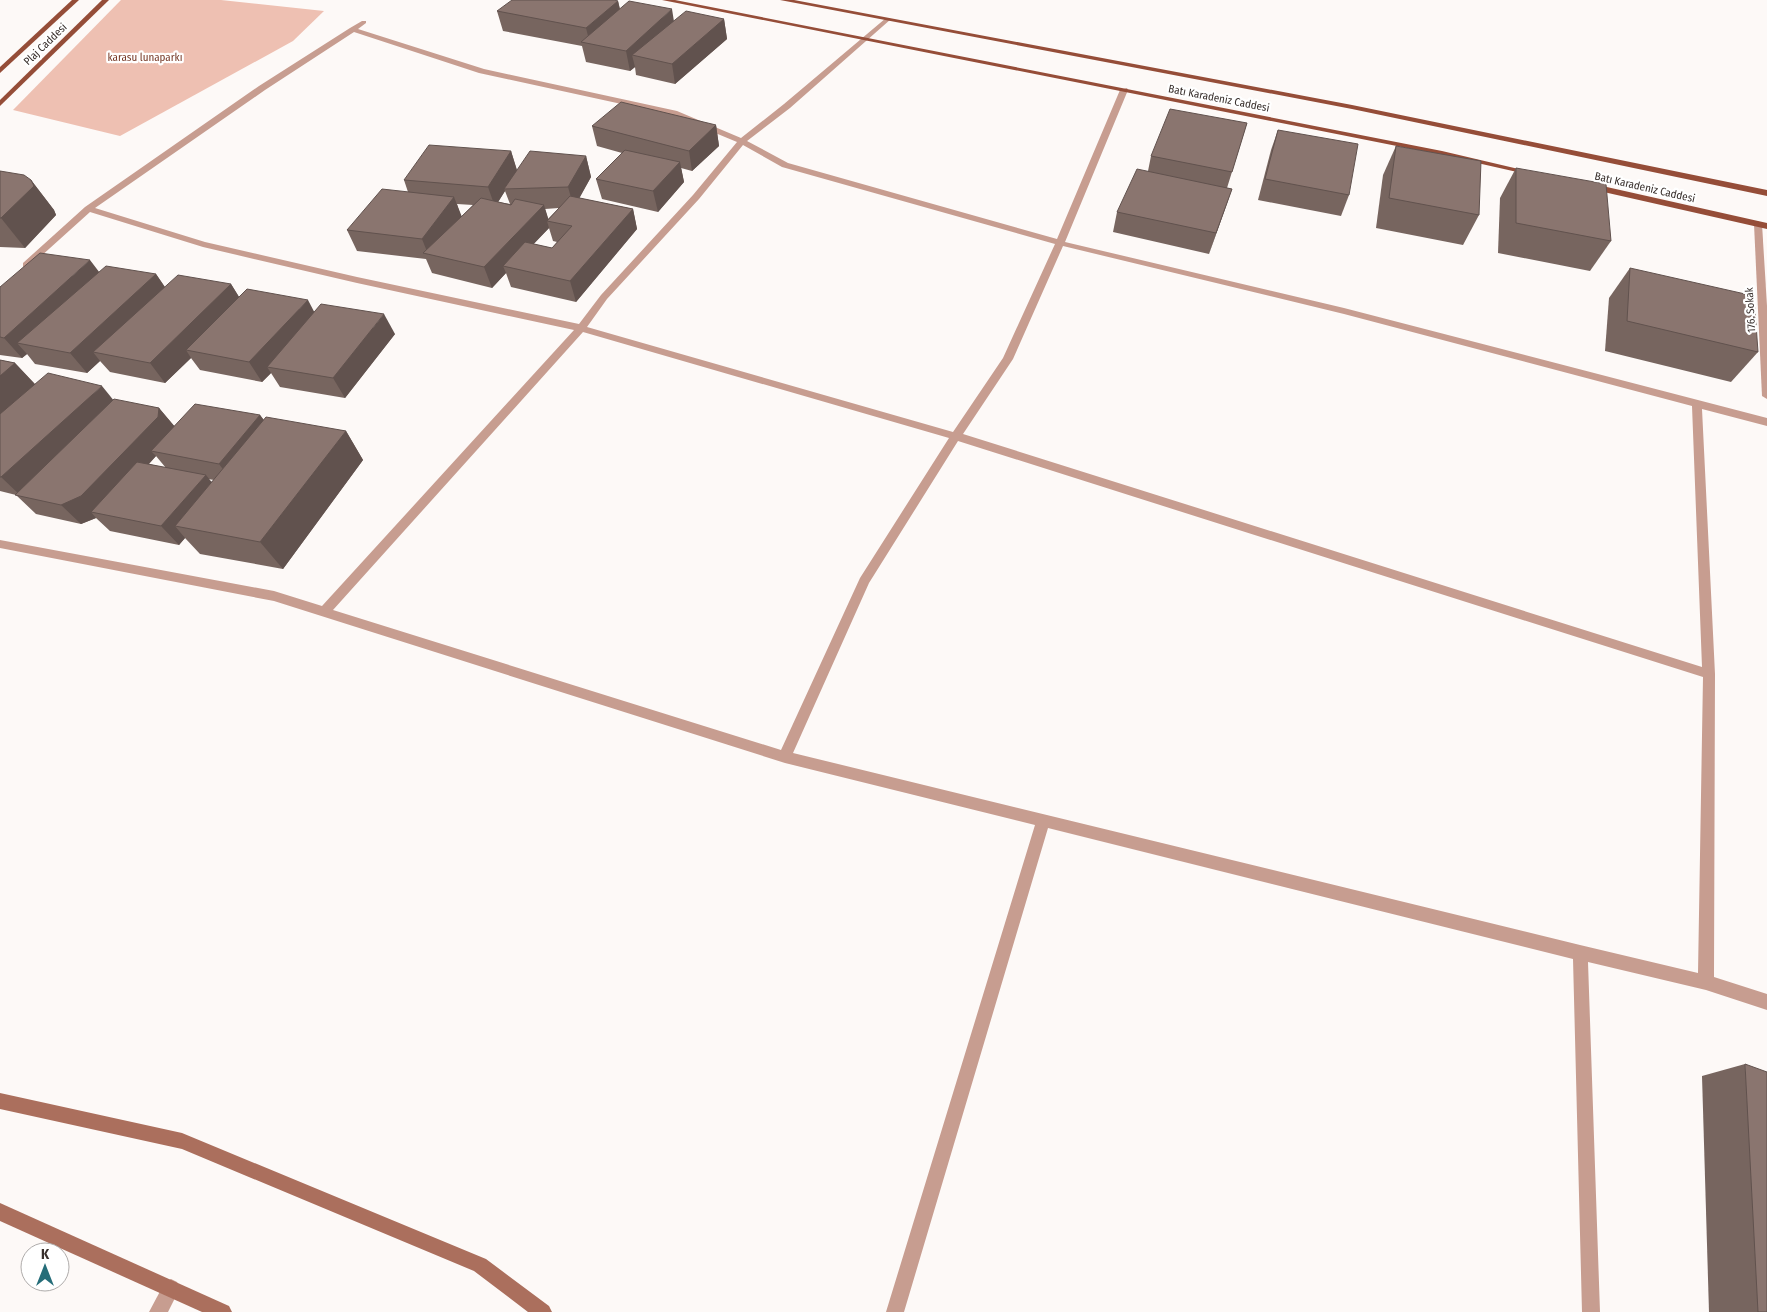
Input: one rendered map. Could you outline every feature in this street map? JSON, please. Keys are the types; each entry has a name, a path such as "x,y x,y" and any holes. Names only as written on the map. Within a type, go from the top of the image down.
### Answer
{"main road":[{"name":"Plaj Caddesi","path":"0,71 76,0"},
{"name":"Plaj Caddesi","path":"0,104 106,0"},
{"name":"Batı Karadeniz Caddesi","path":"665,0 1442,153 1538,175"},
{"name":"Batı Karadeniz Caddesi","path":"783,0 1352,107 1767,193"},
{"name":"Batı Karadeniz Caddesi","path":"1576,183 1762,225"},
{"path":"0,1101 182,1141 480,1265 543,1312"},
{"path":"0,1212 223,1312"}],"street":[{"path":"325,611 581,328 604,297 696,197 742,141 866,40 888,19"},
{"path":"18,274 88,208 246,99 364,22"},
{"path":"352,29 482,72 674,113 742,141 785,165 1060,242 1344,311 1767,422"},
{"path":"785,757 864,580 956,436 1008,359 1124,90"},
{"path":"88,208 213,246 357,280 581,328 956,436 1709,674"},
{"name":"176. Sokak","path":"1762,225 1767,396"},
{"path":"1697,404 1709,674 1706,982"},
{"path":"0,544 274,596 785,757 1580,953 1706,982 1767,1002"},
{"path":"895,1312 1043,821"},
{"path":"1580,953 1591,1312"},
{"path":"158,1312 172,1288"}],"green space":[{"name":"karasu lunaparkı","path":"121,0 221,0 324,11 293,41 120,136 13,110"}],"building":[{"path":"512,0 618,1 586,28 497,11"},
{"path":"629,1 672,9 626,51 581,42"},
{"path":"686,11 724,19 672,64 632,55"},
{"path":"621,102 716,125 689,151 592,126"},
{"path":"1170,109 1247,123 1232,172 1151,156"},
{"path":"1278,130 1358,144 1349,195 1265,179"},
{"path":"429,145 511,151 488,187 404,180"},
{"path":"1396,146 1481,161 1479,215 1389,198"},
{"path":"625,150 680,162 653,191 596,179"},
{"path":"530,151 586,156 568,187 504,189"},
{"path":"1516,168 1606,184 1611,241 1516,223"},
{"path":"1137,169 1232,189 1216,233 1117,212"},
{"path":"0,171 24,175 31,180 34,186 1,218 0,218"},
{"path":"382,189 454,197 422,239 347,230"},
{"path":"570,196 633,209 570,281 503,266 525,242 552,248 572,226 547,221"},
{"path":"481,198 511,205 515,199 544,205 484,267 423,253"},
{"path":"40,253 90,260 4,338 0,337 0,287"},
{"path":"106,266 156,274 70,353 17,343"},
{"path":"1630,268 1754,296 1758,352 1627,321"},
{"path":"178,275 231,284 150,363 93,352"},
{"path":"247,289 308,300 249,362 186,350"},
{"path":"321,304 384,314 333,378 267,367"},
{"path":"0,360 15,363 0,376"},
{"path":"48,373 102,386 0,477 0,414"},
{"path":"114,399 159,408 158,417 81,496 61,505 15,495"},
{"path":"195,404 260,415 219,464 151,451"},
{"path":"266,417 346,431 260,542 175,526"},
{"path":"137,462 206,475 161,526 91,512"},
{"path":"1745,1064 1767,1072 1767,1312 1758,1312"}]}
